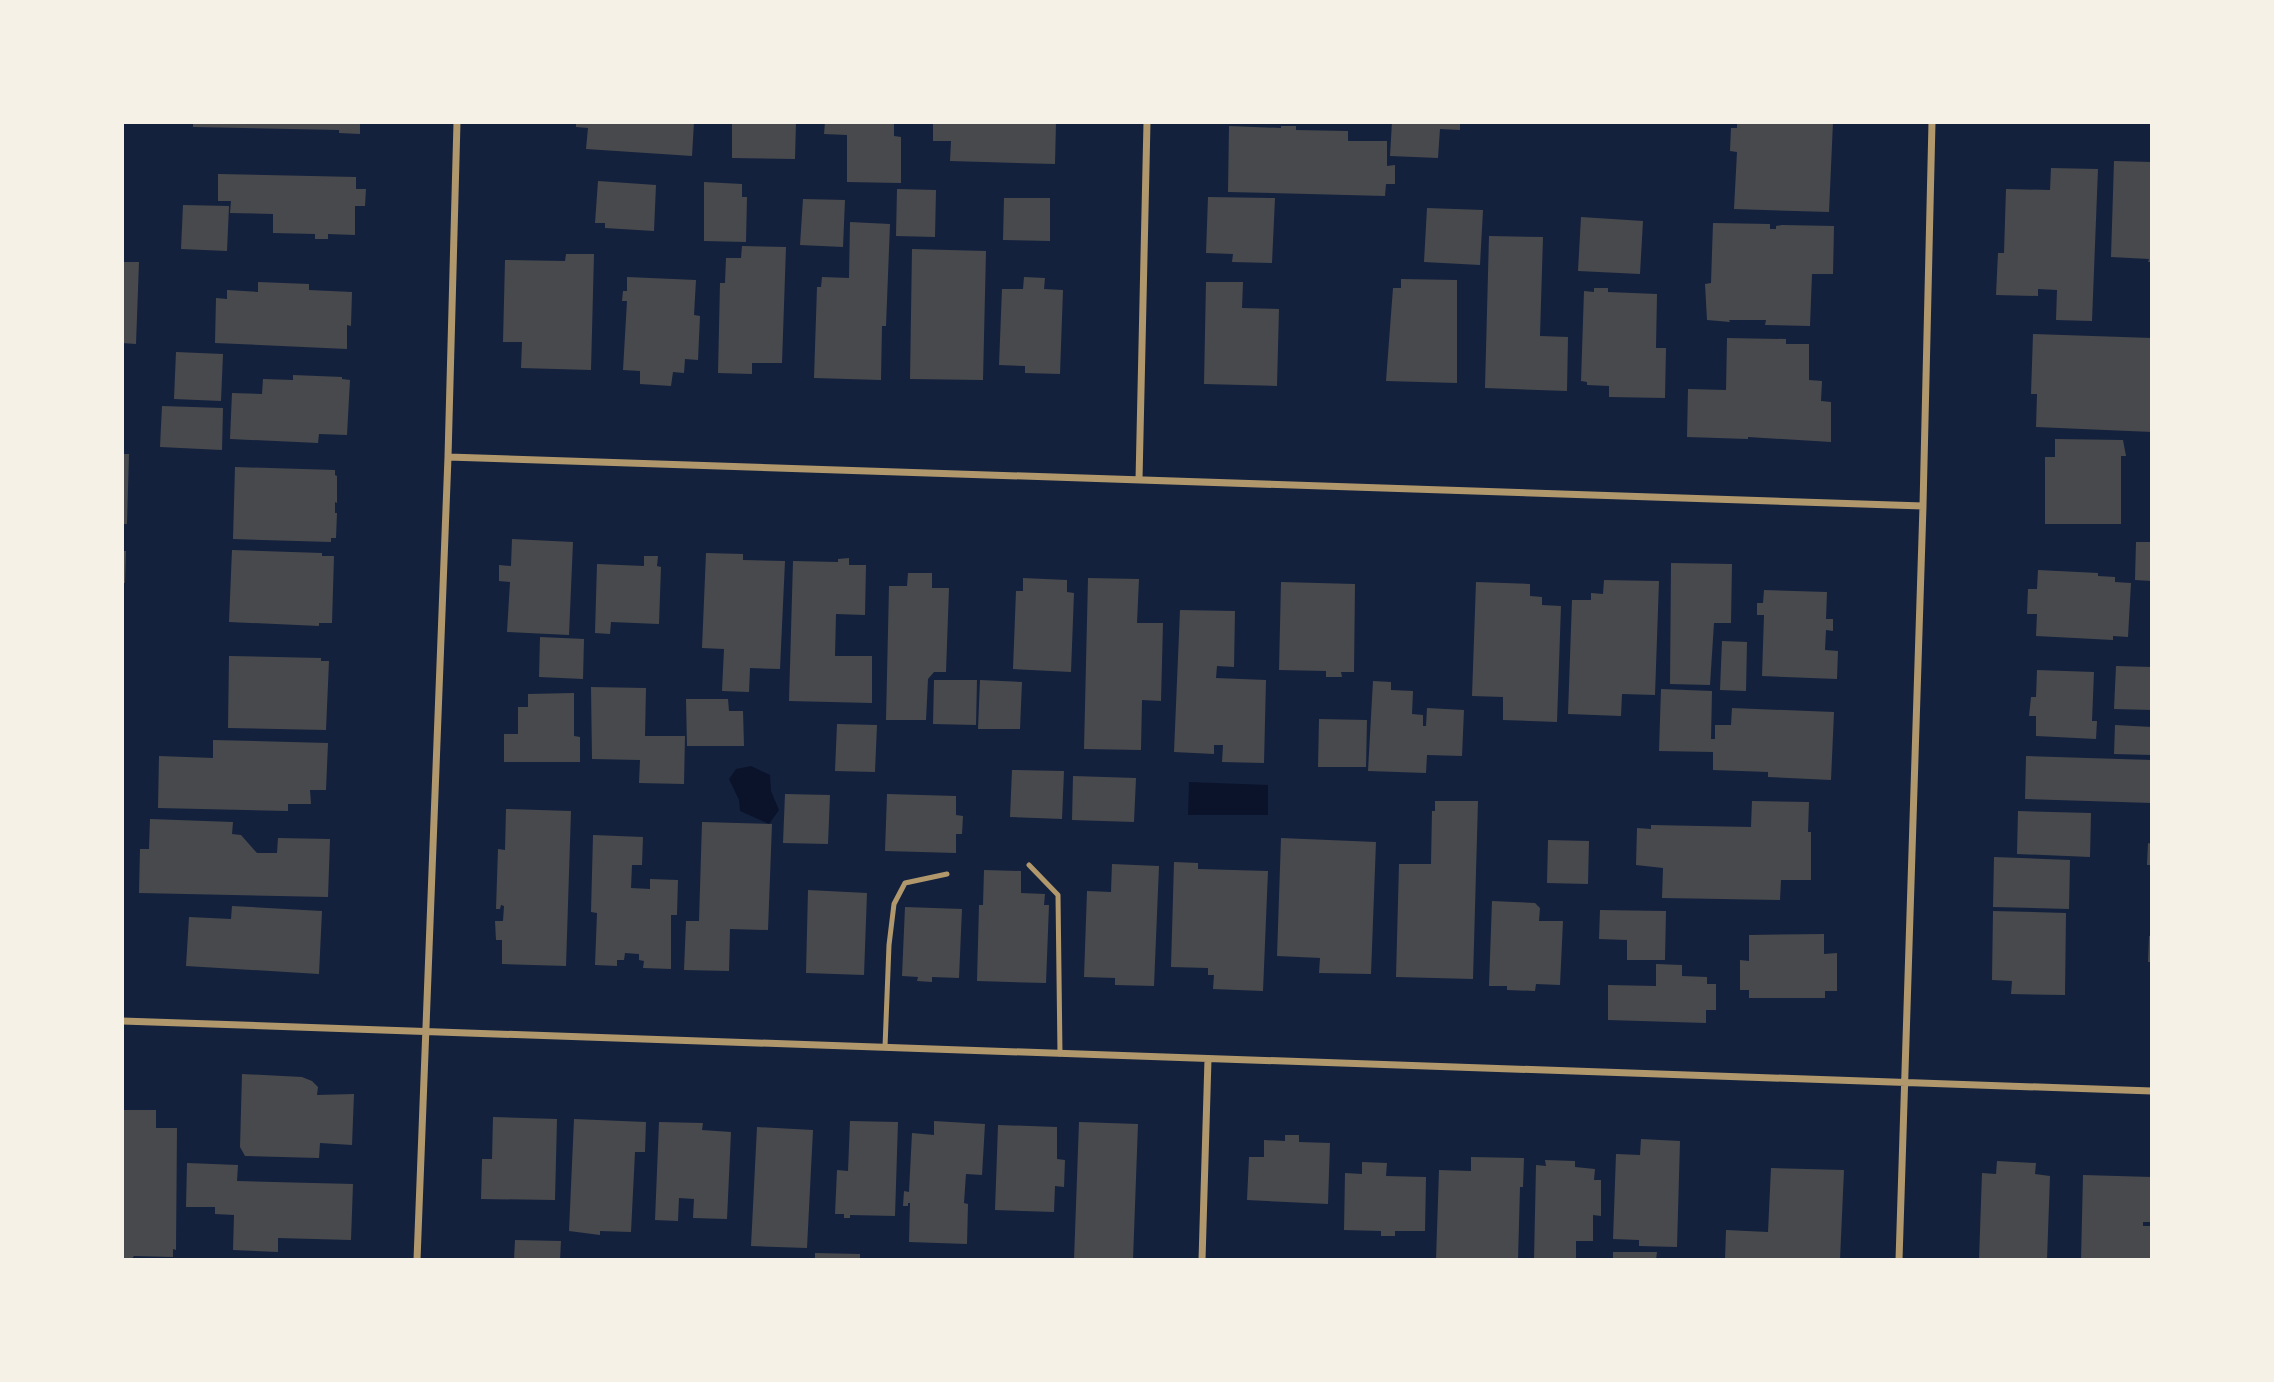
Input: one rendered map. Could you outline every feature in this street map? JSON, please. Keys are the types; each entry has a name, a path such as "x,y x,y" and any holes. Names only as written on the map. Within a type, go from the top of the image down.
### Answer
{"street":[{"path":"417,1259 448,457 457,122"},
{"path":"1139,480 1147,122"},
{"path":"1899,1259 1923,506 1932,122"},
{"path":"448,457 1923,506"},
{"path":"122,1021 2151,1091"},
{"path":"1202,1259 1209,1059"}],"lane":[{"path":"1029,865 1058,895 1060,1054"},
{"path":"885,1047 889,945 894,904 905,883 947,874"}],"water":[{"path":"751,766 770,775 771,791 779,810 769,824 740,811 739,800 729,779 736,769"},
{"path":"1189,782 1268,785 1268,815 1188,815"}],"building":[{"path":"193,122 360,122 360,134 339,133 339,130 193,127"},
{"path":"576,122 694,122 692,156 586,149 588,128 576,127"},
{"path":"732,122 796,122 795,159 732,158"},
{"path":"825,122 894,122 894,136 901,137 901,183 847,182 847,135 824,134"},
{"path":"933,122 1056,122 1055,164 950,161 951,141 933,141"},
{"path":"1392,122 1460,122 1460,130 1440,129 1438,158 1390,156"},
{"path":"1737,122 1833,122 1829,212 1734,209 1737,152 1730,151 1731,128 1737,128"},
{"path":"1229,126 1296,126 1296,130 1348,131 1348,141 1387,141 1387,166 1395,165 1395,184 1386,184 1385,196 1228,192"},
{"path":"2114,161 2152,162 2152,262 2148,262 2149,259 2111,257"},
{"path":"2051,168 2098,169 2092,321 2056,320 2057,290 2038,289 2038,296 1996,295 1998,253 2004,253 2006,189 2050,190"},
{"path":"218,174 356,177 356,189 366,189 365,206 355,206 355,235 328,234 328,239 315,239 315,234 273,233 273,214 230,213 231,201 218,201"},
{"path":"598,181 656,185 654,231 605,228 605,223 595,223"},
{"path":"704,182 742,184 742,197 747,197 746,242 704,241"},
{"path":"897,189 936,190 935,237 896,236"},
{"path":"1208,197 1275,198 1272,263 1232,262 1233,254 1206,253"},
{"path":"1004,198 1050,198 1050,241 1003,240"},
{"path":"803,199 845,200 843,247 800,245"},
{"path":"183,205 229,206 227,251 181,249"},
{"path":"1427,208 1483,210 1480,265 1424,262"},
{"path":"1581,217 1643,221 1640,274 1578,271"},
{"path":"850,222 890,224 886,326 882,326 881,380 814,378 817,287 821,287 822,277 849,278"},
{"path":"1713,223 1770,224 1770,229 1782,225 1834,226 1833,274 1812,274 1810,326 1765,325 1766,320 1707,320 1705,284 1711,283"},
{"path":"1489,236 1543,237 1540,336 1568,337 1567,391 1485,388"},
{"path":"742,246 786,247 782,363 752,363 752,374 718,373 720,283 725,283 726,258 741,258"},
{"path":"912,249 986,251 983,380 910,379"},
{"path":"566,254 594,254 591,370 521,368 522,342 503,342 505,260 565,261"},
{"path":"122,262 139,262 136,344 122,343"},
{"path":"627,277 696,280 694,315 700,316 698,360 685,359 684,373 673,372 671,386 640,384 640,371 623,370 627,301 622,301 623,291 627,291"},
{"path":"1024,277 1045,278 1044,289 1063,290 1060,374 1025,373 1025,366 999,365 1002,289 1023,289"},
{"path":"1401,279 1457,280 1457,383 1386,381 1393,288 1401,288"},
{"path":"258,282 309,284 309,290 352,292 347,349 215,343 216,298 227,299 227,290 258,292"},
{"path":"1206,282 1243,282 1242,308 1279,309 1277,386 1204,384"},
{"path":"1594,288 1608,288 1608,292 1657,294 1656,348 1666,348 1665,398 1609,397 1609,386 1587,385 1587,382 1581,381 1584,291 1594,292"},
{"path":"2033,334 2152,338 2152,432 2036,427 2037,394 2031,394"},
{"path":"1727,338 1786,339 1786,344 1809,344 1809,380 1822,381 1821,401 1831,402 1831,442 1748,437 1687,437 1688,389 1726,390"},
{"path":"176,352 223,354 221,401 174,399"},
{"path":"293,375 342,377 350,380 347,435 319,434 318,443 230,439 232,393 262,394 263,379 293,380"},
{"path":"162,406 223,408 222,450 160,447"},
{"path":"2055,439 2123,440 2126,456 2121,456 2121,524 2045,524 2045,457 2055,457"},
{"path":"122,454 129,454 127,524 122,524"},
{"path":"235,467 335,470 336,538 331,538 331,542 233,539"},
{"path":"512,539 573,542 569,635 507,632 510,582 499,581 499,565 511,566"},
{"path":"2136,542 2152,542 2152,581 2135,580"},
{"path":"232,550 322,553 322,556 334,556 332,623 319,623 319,626 229,622"},
{"path":"122,551 126,551 125,583 122,583"},
{"path":"706,553 743,554 743,560 785,561 780,669 750,668 749,692 722,691 724,649 702,648"},
{"path":"644,556 658,556 657,566 661,567 659,624 611,622 610,634 595,633 597,564 644,566"},
{"path":"849,558 849,565 866,565 865,615 836,614 835,656 872,656 872,703 789,701 793,561 838,562 838,559"},
{"path":"1671,563 1732,564 1731,623 1714,623 1710,685 1670,684"},
{"path":"2038,570 2098,573 2098,576 2115,577 2115,582 2131,583 2128,637 2113,636 2113,640 2036,636 2037,614 2027,614 2028,589 2037,589"},
{"path":"908,573 932,573 932,588 949,588 946,672 934,672 928,679 926,720 886,720 889,586 907,586"},
{"path":"1023,578 1067,580 1067,592 1074,593 1071,672 1013,669 1016,591 1023,591"},
{"path":"1088,578 1139,579 1137,623 1163,623 1161,701 1142,700 1141,750 1084,749"},
{"path":"1604,580 1659,581 1655,695 1622,694 1621,716 1568,714 1572,600 1591,600 1591,593 1603,594"},
{"path":"1281,582 1355,584 1354,672 1341,672 1342,677 1326,677 1326,671 1279,670"},
{"path":"1476,582 1530,584 1530,596 1542,597 1542,605 1561,606 1557,722 1503,720 1503,697 1472,696"},
{"path":"1764,590 1827,592 1826,619 1833,619 1833,631 1826,630 1825,650 1838,651 1837,679 1762,676 1764,615 1757,615 1757,603 1763,603"},
{"path":"1180,610 1235,611 1234,667 1217,666 1216,678 1266,680 1264,763 1222,762 1223,745 1214,745 1214,754 1174,752"},
{"path":"540,637 584,639 583,679 539,677"},
{"path":"1722,641 1747,642 1746,691 1720,690"},
{"path":"229,656 321,658 321,661 329,661 326,730 228,728"},
{"path":"2116,666 2152,667 2152,710 2114,709"},
{"path":"2037,670 2094,672 2092,721 2097,721 2096,739 2036,736 2036,716 2029,716 2031,697 2036,697"},
{"path":"934,680 977,680 976,725 933,724"},
{"path":"980,680 1022,682 1020,729 978,729"},
{"path":"1373,681 1391,682 1391,690 1413,691 1412,714 1423,715 1423,726 1426,726 1427,708 1464,710 1462,756 1427,755 1426,773 1368,771"},
{"path":"591,687 646,688 645,736 685,736 684,784 639,783 640,760 592,759"},
{"path":"1661,689 1712,691 1711,739 1715,739 1715,725 1731,725 1732,708 1834,712 1831,780 1768,777 1768,772 1713,770 1713,752 1659,751"},
{"path":"574,693 574,736 580,737 580,762 504,762 504,734 518,734 518,707 528,707 528,694"},
{"path":"686,699 728,699 729,711 743,711 744,746 687,746"},
{"path":"1319,719 1367,720 1366,767 1318,767"},
{"path":"837,724 877,725 875,772 835,771"},
{"path":"2115,725 2152,727 2152,755 2114,754"},
{"path":"213,740 328,743 326,790 310,790 311,804 288,804 288,811 158,808 159,756 213,758"},
{"path":"2026,756 2152,760 2152,803 2025,799"},
{"path":"1012,770 1064,771 1062,819 1010,817"},
{"path":"1073,776 1136,778 1134,822 1072,820"},
{"path":"785,794 830,795 828,844 783,843"},
{"path":"887,794 956,796 956,815 963,816 962,834 956,834 956,853 885,851"},
{"path":"1435,801 1478,801 1473,979 1396,977 1399,864 1431,864 1432,811 1435,811"},
{"path":"1752,801 1809,802 1811,880 1781,880 1780,900 1662,898 1663,868 1636,865 1637,828 1651,829 1651,825 1751,827"},
{"path":"506,809 571,811 566,966 502,964 502,940 496,940 495,921 503,921 504,906 496,909 498,849 505,850"},
{"path":"2018,811 2091,813 2090,857 2017,854"},
{"path":"150,819 233,822 232,834 241,835 257,853 277,853 278,838 330,839 328,897 139,893 140,849 149,849"},
{"path":"702,822 772,824 768,930 730,929 729,971 684,970 686,921 699,921"},
{"path":"593,835 643,837 642,865 632,865 631,888 650,889 650,879 678,880 677,915 671,915 671,969 643,968 644,961 639,960 639,954 625,953 624,960 617,960 617,966 595,965 597,913 591,912"},
{"path":"1281,838 1376,842 1371,974 1319,973 1320,958 1277,956"},
{"path":"1548,840 1589,841 1588,884 1547,883"},
{"path":"2148,843 2152,844 2152,865 2147,865"},
{"path":"1994,857 2070,860 2069,909 1993,907"},
{"path":"1174,862 1198,863 1198,869 1268,871 1263,991 1213,989 1214,975 1208,975 1208,968 1171,967"},
{"path":"1112,864 1159,866 1154,986 1115,985 1115,978 1084,977 1087,891 1111,892"},
{"path":"984,870 1021,871 1021,893 1045,894 1044,905 1049,905 1046,983 977,981 979,905 983,905"},
{"path":"808,890 867,893 864,975 806,973"},
{"path":"1492,901 1535,903 1540,908 1539,921 1563,921 1560,985 1536,984 1535,991 1489,986"},
{"path":"232,906 322,911 319,974 186,966 189,917 231,919"},
{"path":"905,907 962,909 959,978 932,977 932,982 917,981 918,977 902,976"},
{"path":"1600,910 1666,911 1665,960 1627,960 1627,940 1599,939"},
{"path":"1993,911 2066,913 2065,995 2011,994 2012,981 1992,980"},
{"path":"1824,934 1824,954 1837,953 1837,991 1825,991 1825,998 1749,998 1749,990 1740,990 1740,960 1749,961 1749,935"},
{"path":"2149,936 2152,936 2152,962 2148,962"},
{"path":"1656,964 1682,965 1682,976 1707,977 1707,984 1716,984 1716,1010 1706,1010 1706,1023 1608,1020 1608,985 1656,986"},
{"path":"242,1074 302,1077 318,1087 317,1095 354,1094 352,1145 320,1143 319,1158 245,1156 240,1147"},
{"path":"122,1110 156,1110 156,1128 177,1128 176,1250 173,1249 173,1257 134,1256 131,1260 122,1260"},
{"path":"493,1117 557,1119 555,1200 481,1199 482,1159 492,1159"},
{"path":"574,1119 646,1122 645,1152 635,1152 631,1232 600,1231 600,1235 569,1231"},
{"path":"850,1121 898,1122 895,1216 850,1215 850,1218 844,1218 844,1214 835,1214 837,1170 848,1171"},
{"path":"934,1121 985,1124 982,1175 966,1174 964,1203 968,1204 967,1244 909,1242 910,1203 903,1206 904,1191 909,1192 912,1133 934,1135"},
{"path":"659,1122 703,1123 702,1130 731,1132 727,1219 693,1218 694,1199 679,1198 678,1221 655,1220"},
{"path":"1079,1122 1138,1124 1133,1260 1074,1260"},
{"path":"998,1125 1057,1127 1057,1159 1065,1160 1064,1187 1055,1186 1054,1212 995,1210"},
{"path":"757,1127 813,1130 807,1248 751,1246"},
{"path":"1285,1135 1299,1135 1299,1142 1330,1143 1328,1204 1247,1200 1249,1157 1264,1157 1264,1140 1285,1141"},
{"path":"1641,1139 1680,1141 1677,1247 1639,1246 1639,1240 1613,1239 1616,1154 1640,1155"},
{"path":"1471,1157 1524,1158 1523,1187 1520,1187 1518,1260 1436,1260 1439,1170 1471,1171"},
{"path":"1545,1160 1575,1161 1575,1167 1595,1169 1594,1180 1601,1180 1601,1216 1593,1215 1593,1241 1576,1241 1576,1260 1534,1260 1536,1165 1546,1166"},
{"path":"1997,1161 2036,1163 2035,1174 2050,1176 2047,1260 1979,1260 1982,1173 1996,1174"},
{"path":"1362,1162 1387,1163 1386,1176 1426,1177 1425,1231 1395,1231 1395,1236 1381,1236 1381,1231 1344,1230 1345,1173 1362,1174"},
{"path":"187,1163 238,1165 237,1181 353,1184 351,1240 278,1238 278,1252 233,1250 234,1215 215,1214 215,1207 186,1207"},
{"path":"1771,1168 1844,1170 1840,1260 1725,1260 1726,1230 1768,1232"},
{"path":"2083,1175 2152,1177 2152,1222 2143,1222 2143,1226 2152,1226 2152,1260 2081,1260"},
{"path":"515,1240 561,1241 560,1260 514,1260"},
{"path":"1613,1252 1657,1252 1656,1260 1613,1260"},
{"path":"815,1253 860,1254 860,1260 815,1260"}]}
